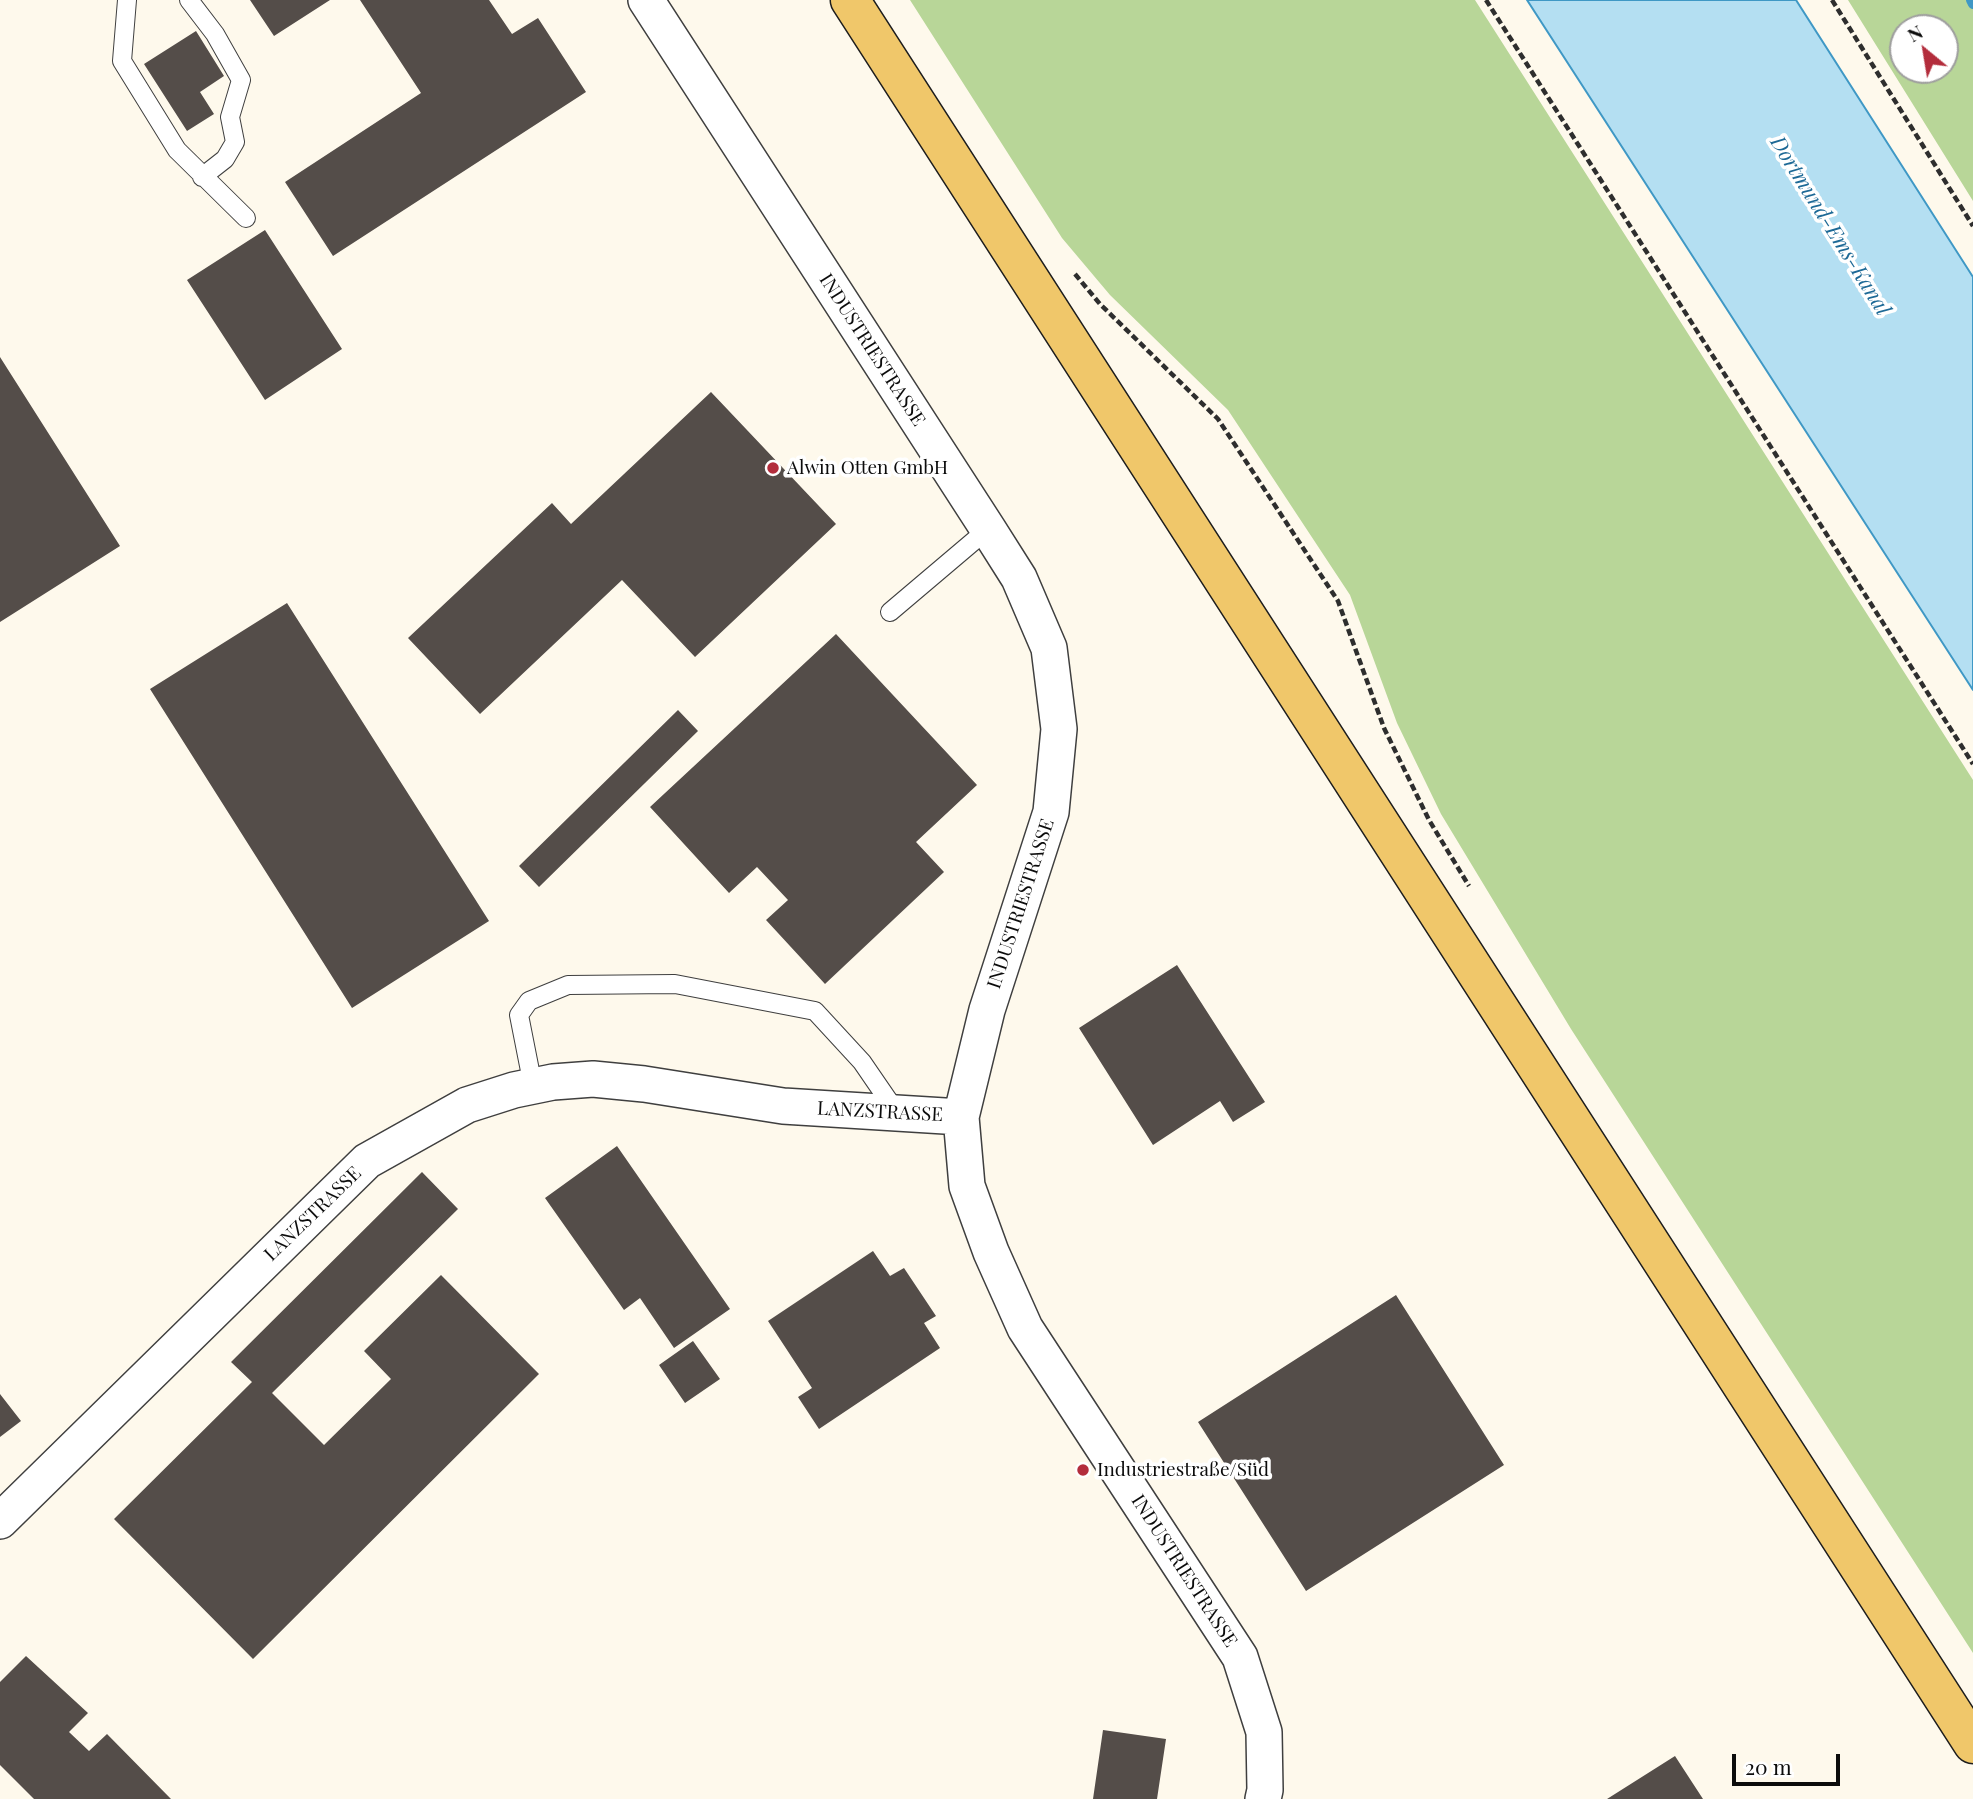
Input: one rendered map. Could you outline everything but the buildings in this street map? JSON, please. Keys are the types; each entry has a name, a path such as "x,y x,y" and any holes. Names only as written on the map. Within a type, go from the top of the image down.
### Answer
{"main road":[{"path":"850,0 1973,1745"}],"street":[{"name":"INDUSTRIESTRASSE","path":"646,0 988,529 1018,578 1049,649 1059,729 1051,812 987,1010 961,1117 967,1186 991,1252 1025,1328 1240,1657 1264,1732 1263,1799"},
{"name":"LANZSTRASSE","path":"0,1521 367,1161 467,1105 533,1086 593,1079 644,1084 783,1106 961,1117"}],"lane":[{"path":"127,0 122,61 177,150 246,218"},
{"path":"189,0 215,34 242,80 230,117 235,142 225,159 202,177"},
{"path":"890,612 988,529"},
{"path":"533,1086 519,1015 529,1001 568,985 675,984 815,1011 862,1062 897,1113"}],"path":[{"path":"1486,0 1973,764"},
{"path":"1832,0 1973,226"},
{"path":"1067,265 1100,304 1217,419 1338,601 1384,728 1429,820 1471,888"}],"green space":[{"path":"910,0 1475,0 1973,780 1973,1653 1571,1029 1441,814 1397,723 1350,595 1228,410 1110,295 1062,238"},
{"path":"1848,0 1973,0 1973,201 1900,84 1959,84 1959,14 1889,14 1889,66"}],"water":[{"name":"Dortmund-Ems-Kanal","path":"1527,0 1796,0 1973,277 1973,690"}],"waterway":[{"path":"1971,0 1973,4"}],"place":[{"name":"Alwin Otten GmbH","path":"773,468"},
{"name":"Industriestraße/Süd","path":"1083,1470"}]}
